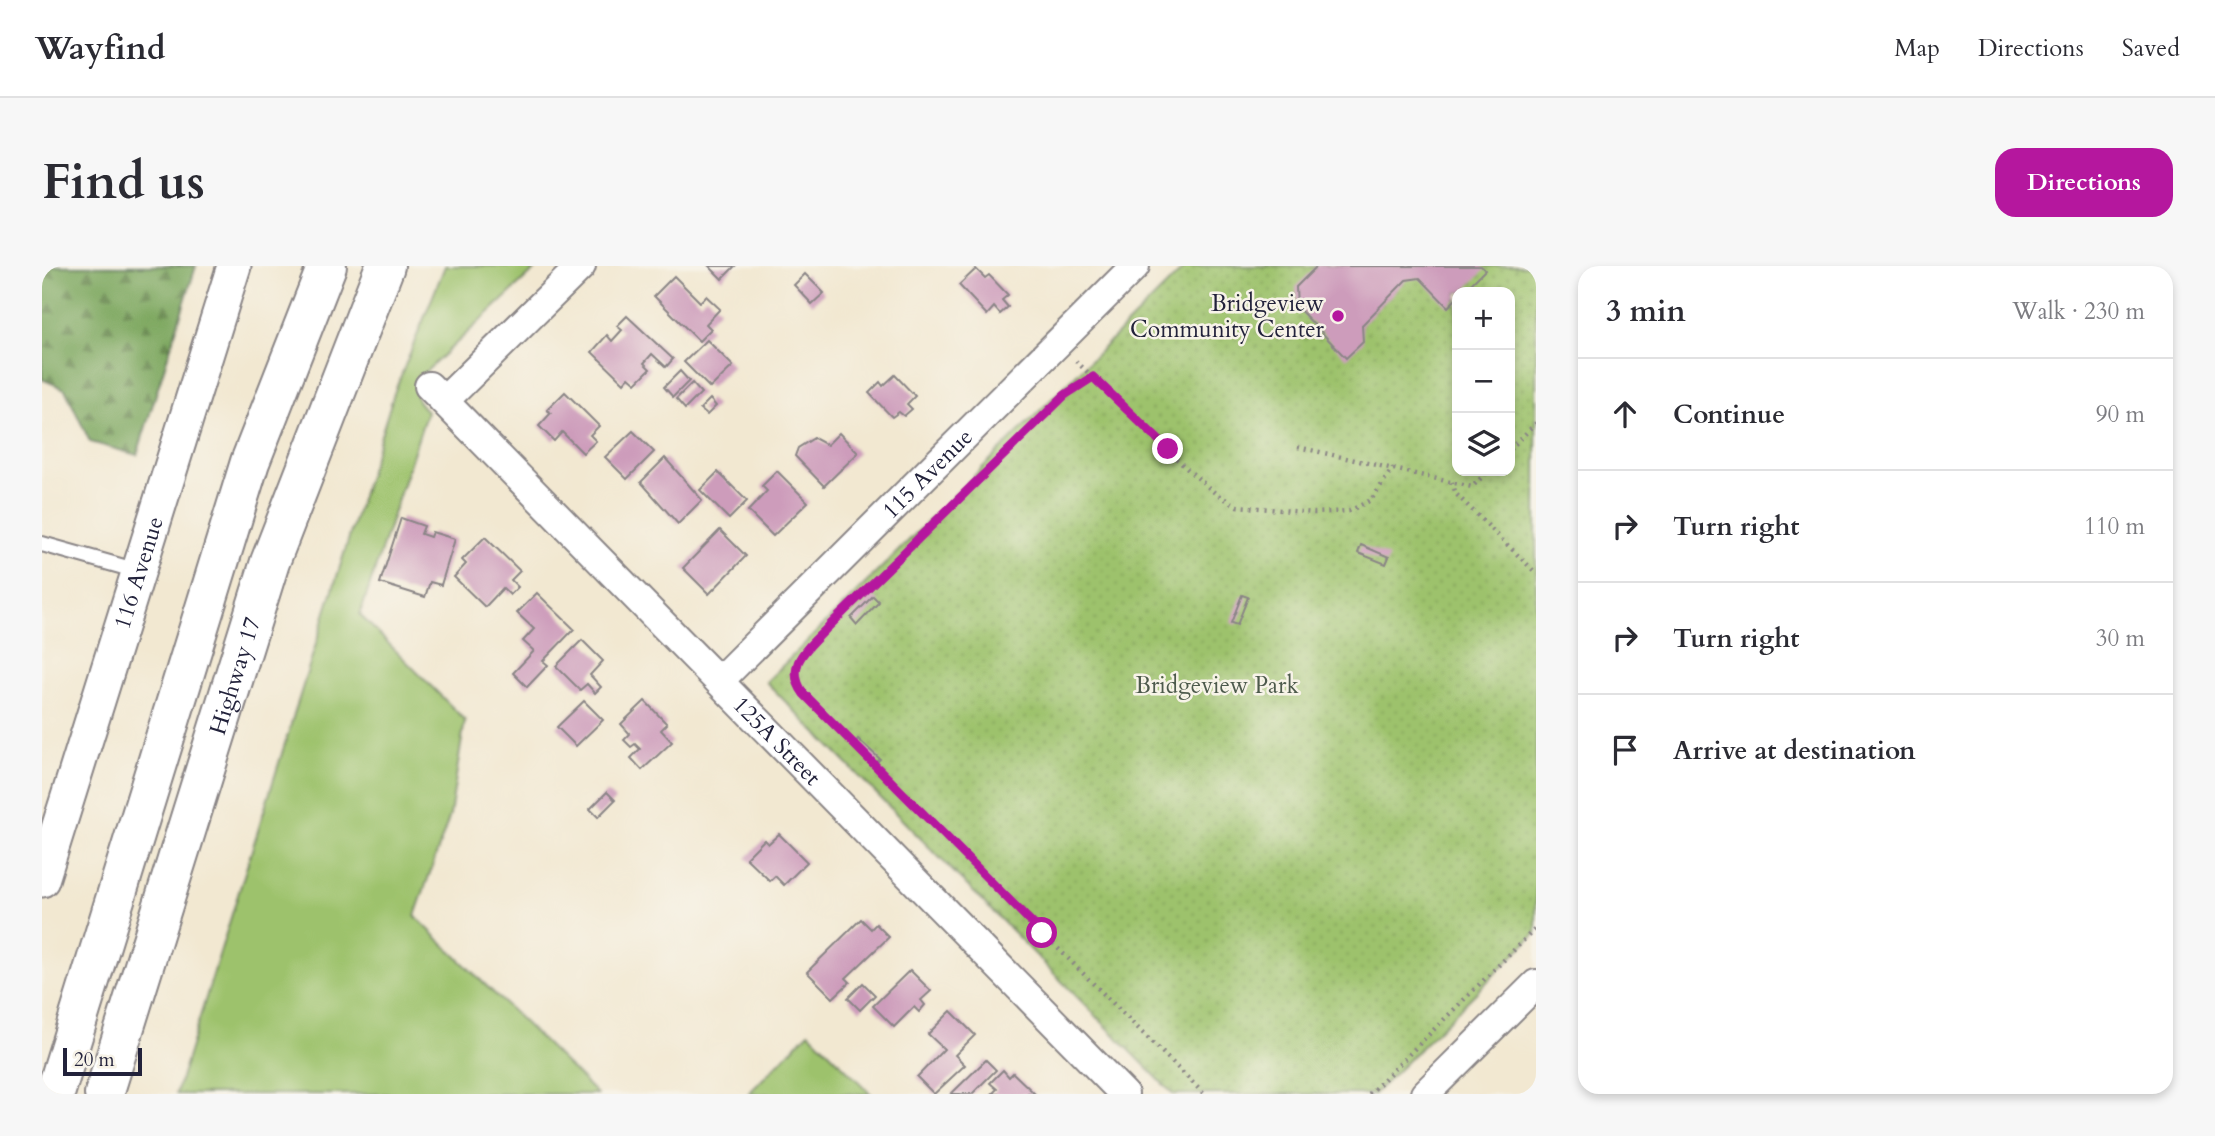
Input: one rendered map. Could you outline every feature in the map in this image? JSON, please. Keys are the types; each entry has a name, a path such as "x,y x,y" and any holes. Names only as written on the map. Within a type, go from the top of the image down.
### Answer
{"highway":[{"name":"Highway 17","path":"55,1094 250,462 327,266"},
{"name":"Highway 17","path":"104,1094 270,562 385,266"}],"street":[{"name":"116 Avenue","path":"42,880 233,266"},
{"name":"125A Street","path":"580,266 437,394 1124,1094"},
{"name":"115 Avenue","path":"719,681 1135,266"},
{"path":"1426,1094 1536,984"}],"lane":[{"path":"42,544 139,571"}],"path":[{"path":"1204,1094 804,694 795,681 795,670 806,650 828,627 1059,401 1093,377 1186,468 1215,493 1237,506 1314,513 1349,511 1371,500 1393,468"},
{"path":"1515,444 1536,423"},
{"path":"1298,447 1472,487 1483,476"},
{"path":"1452,482 1465,503 1536,573"},
{"path":"1368,1094 1536,928"}],"green space":[{"path":"42,266 196,266 137,455 90,442 65,389 42,379"},
{"path":"445,266 539,266 417,382 416,395 427,411 360,615 465,720 450,815 415,916 597,1094 176,1094 394,393"},
{"name":"Bridgeview Park","path":"1186,266 1536,266 1536,933 1374,1094 1173,1094 766,682"},
{"path":"809,1032 871,1094 748,1094"}],"building":[{"path":"709,266 735,266 722,279"},
{"name":"Bridgeview Community Center","path":"1317,266 1481,266 1485,270 1468,287 1452,287 1452,303 1448,307 1420,278 1406,280 1362,325 1363,342 1346,358 1297,307 1296,287"},
{"path":"976,269 985,278 989,275 1008,295 1002,300 1008,307 1000,314 994,307 987,315 959,285"},
{"path":"805,274 824,293 812,304 794,285"},
{"path":"674,276 700,302 706,296 720,309 706,324 711,329 699,341 654,296"},
{"path":"627,316 673,359 666,367 652,354 644,363 650,369 636,383 629,377 624,383 592,352 607,335 612,341 622,330 617,326"},
{"path":"707,340 733,366 710,388 684,362"},
{"path":"680,371 689,381 673,397 664,387"},
{"path":"895,375 915,396 907,404 912,409 904,416 899,412 892,417 869,393 880,382 883,386"},
{"path":"692,383 701,393 685,409 676,399"},
{"path":"565,392 599,426 590,435 596,441 583,453 562,432 554,441 539,426 551,413 547,410"},
{"path":"710,399 716,406 707,415 700,409"},
{"path":"633,431 654,452 627,479 605,457"},
{"path":"839,433 858,453 824,486 795,456 798,448 814,438 827,445"},
{"path":"665,458 702,500 678,524 641,482"},
{"path":"777,471 808,502 773,536 748,511 767,491 762,486"},
{"path":"718,472 747,501 729,519 700,490"},
{"path":"401,518 424,526 421,534 430,537 432,532 455,539 441,585 430,582 425,597 380,583"},
{"path":"720,530 746,556 709,594 683,568"},
{"path":"485,537 520,571 511,580 518,587 510,595 503,588 485,607 454,577 466,564 462,560"},
{"path":"1361,545 1389,557 1386,564 1358,553"},
{"path":"537,593 574,629 543,661 548,665 527,687 513,673 534,651 523,641 534,629 517,613"},
{"path":"1242,595 1248,597 1237,625 1231,623"},
{"path":"873,596 879,602 857,625 851,618"},
{"path":"582,640 603,661 590,675 601,687 595,693 587,684 580,690 556,666"},
{"path":"584,701 603,720 576,746 557,727"},
{"path":"645,701 667,724 661,730 672,742 642,770 631,758 640,749 635,744 631,747 624,740 630,734 621,724"},
{"path":"858,739 880,759 876,763 855,743"},
{"path":"607,792 615,800 598,817 590,809"},
{"path":"779,834 807,862 784,885 775,876 770,881 746,858 764,840 768,844"},
{"path":"861,919 871,929 876,924 889,937 846,978 850,982 833,998 807,972"},
{"path":"910,970 931,991 921,1000 925,1005 919,1012 914,1007 894,1027 873,1006"},
{"path":"863,983 875,995 860,1010 848,998"},
{"path":"951,1011 975,1035 955,1055 965,1065 934,1094 917,1077 944,1049 928,1034"},
{"path":"986,1060 996,1070 972,1094 951,1094"},
{"path":"1003,1070 1009,1077 1013,1073 1035,1094 992,1094 997,1089 990,1083"}],"place":[{"name":"Bridgeview Community Center","path":"1338,316"}],"route":[{"path":"1042,933 804,694 795,681 795,670 806,650 828,627 1065,395 1093,377 1168,449"}]}
